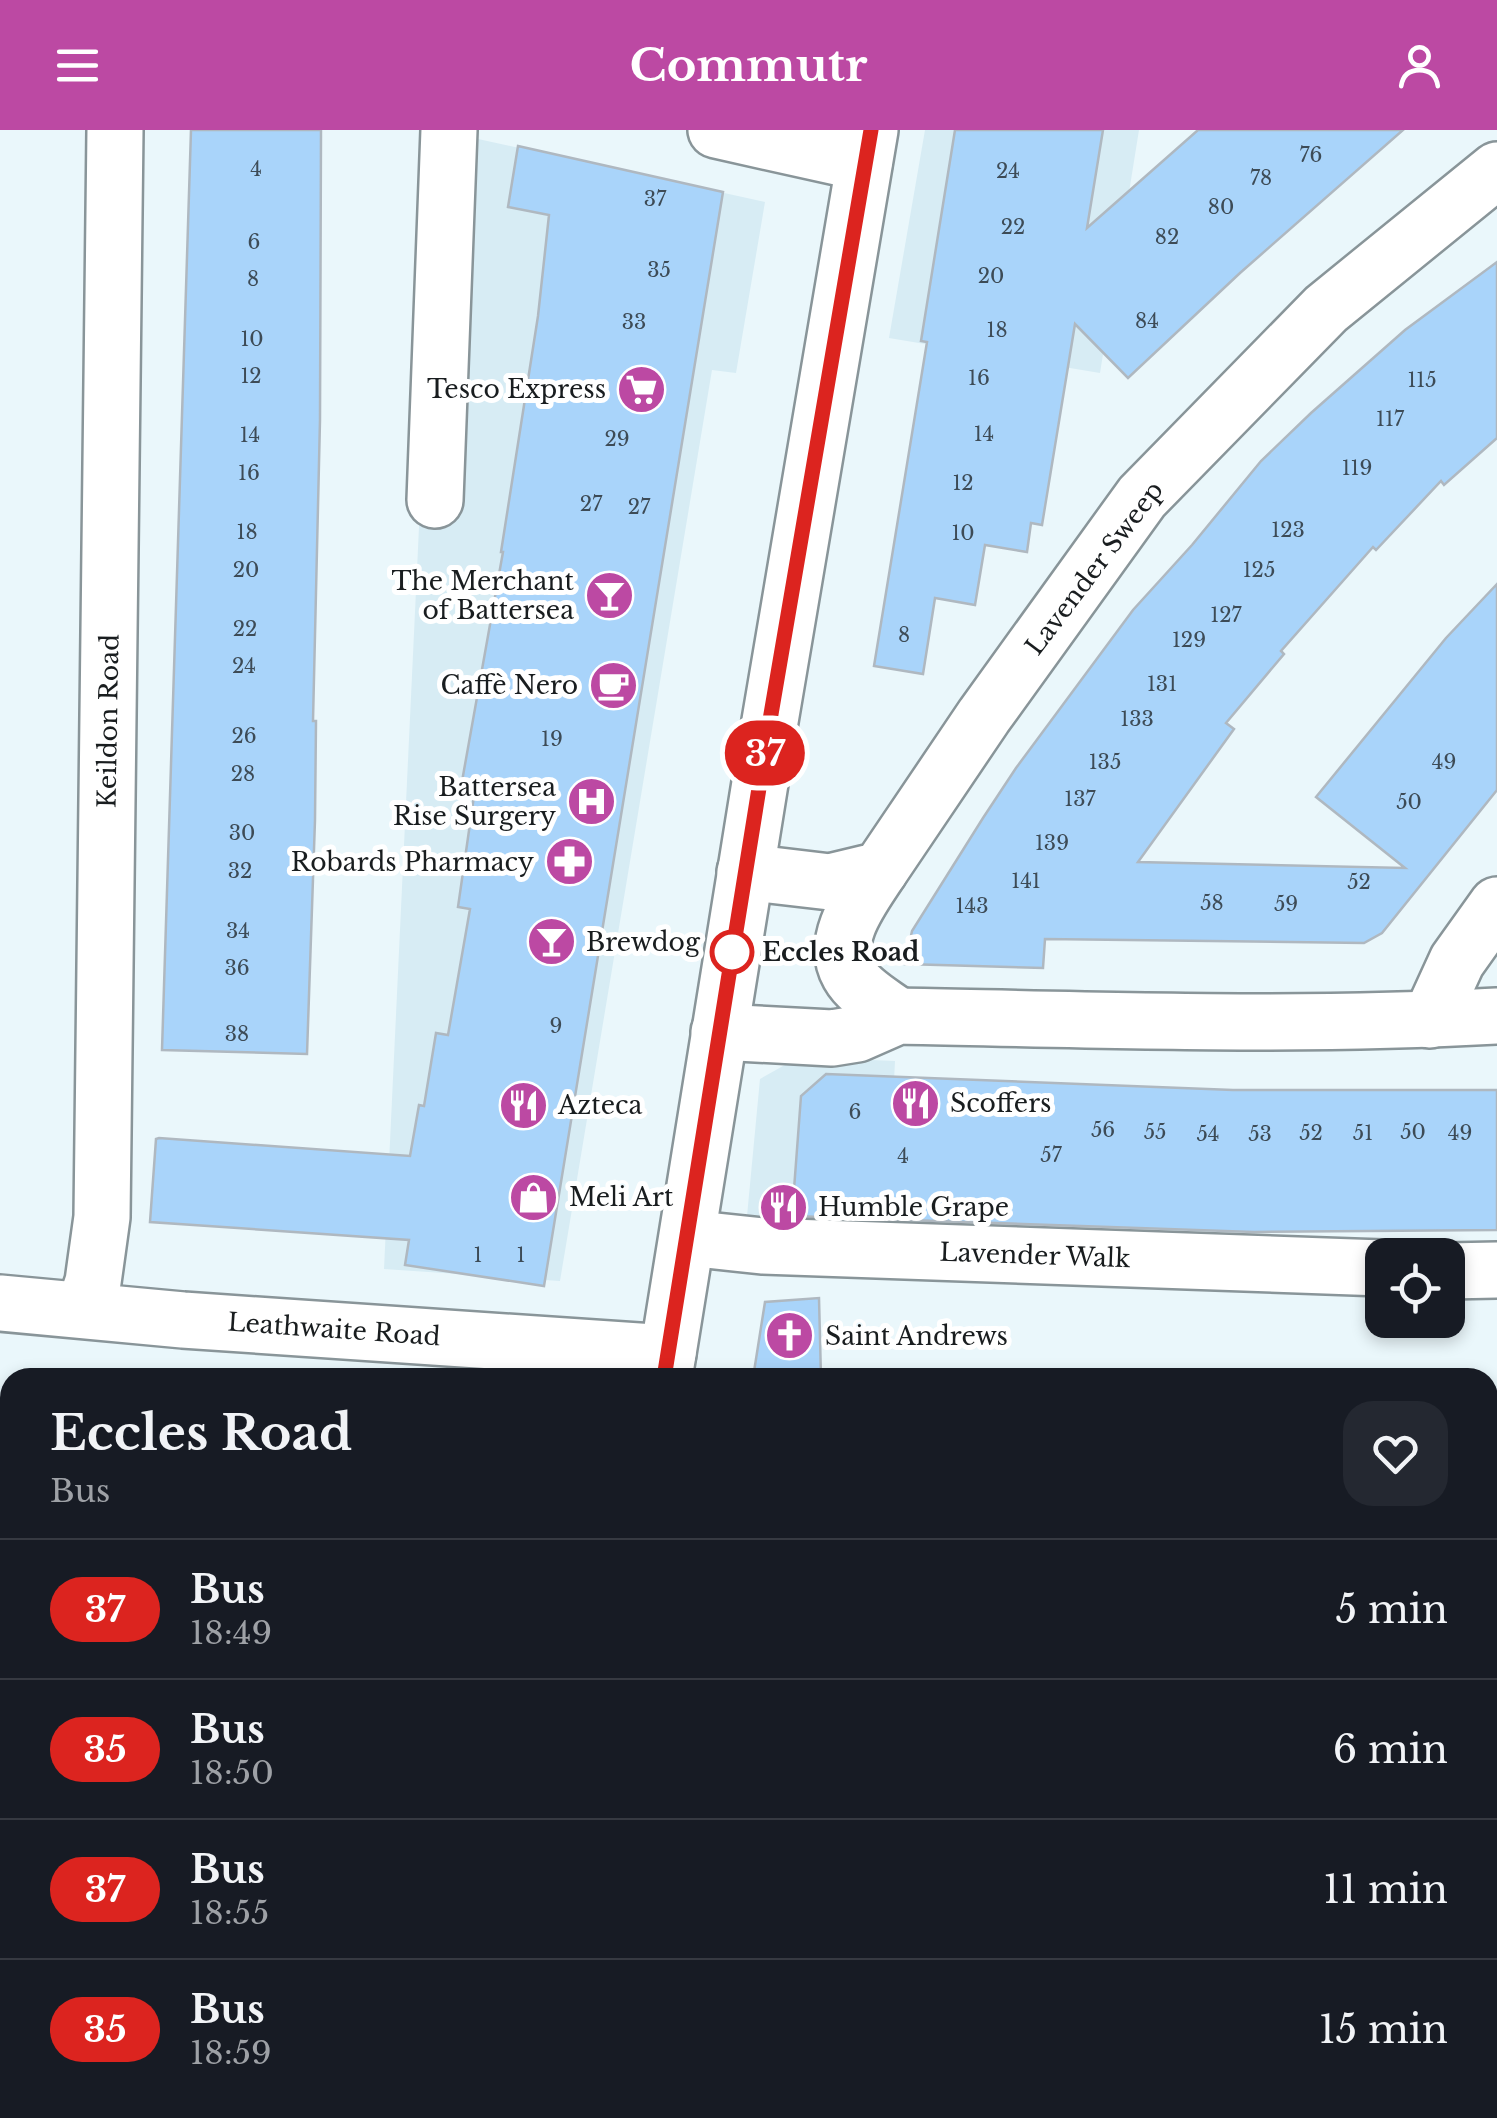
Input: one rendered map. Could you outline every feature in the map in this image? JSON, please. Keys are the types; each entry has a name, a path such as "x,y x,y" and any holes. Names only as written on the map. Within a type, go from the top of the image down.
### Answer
{"main road":[{"name":"Keildon Road","path":"84,1310 93,1282 102,1217 115,130"},
{"path":"435,500 449,130"},
{"path":"666,1365 867,146 716,130"},
{"name":"Lavender Sweep","path":"880,870 984,716 1142,497 1326,309 1497,170"},
{"path":"745,872 830,882 880,870"},
{"path":"880,870 854,911 844,940 845,964 849,976 898,1016"},
{"path":"1430,1020 1457,961 1497,905"},
{"path":"720,1032 832,1038 857,1034 898,1016 1182,1021 1497,1016"},
{"name":"Lavender Walk","path":"688,1238 762,1246 1365,1267"},
{"path":"1465,1271 1497,1270"},
{"name":"Leathwaite Road","path":"0,1303 666,1365"}],"shaded area":[{"path":"925,130 1139,130 1100,373 889,338"},
{"path":"469,137 765,202 736,373 712,370 560,1281 384,1269 420,506"},
{"path":"799,1057 895,1061 887,1220 747,1216 760,1079"}],"building":[{"path":"191,130 321,130 315,820 307,1054 162,1050"},
{"path":"955,130 1103,130 1087,228 1198,130 1403,130 1128,378 1075,324 1042,525 1031,523 1027,552 985,545 975,605 935,598 923,674 874,666 927,342 921,341"},
{"path":"518,146 723,192 544,1286 405,1265 409,1240 150,1222 159,1138 410,1156 419,1105 424,1106 436,1033 448,1035 470,909 458,907 475,789 461,787 503,552 549,215 508,207"},
{"path":"1497,262 1497,438 1444,485 1441,481 1376,550 1373,547 1281,651 1284,654 1226,723 1234,729 1138,862 1405,868 1316,797 1446,638 1497,584 1497,790 1382,933 1364,943 1045,939 1043,968 905,964 912,931 983,818 1133,610 1261,461 1311,413 1405,330"},
{"path":"826,1074 1233,1090 1497,1090 1497,1230 1254,1232 792,1216 801,1096"},
{"name":"Saint Andrews","path":"819,1298 821,1368 755,1368 765,1302"}],"bus line":[{"name":"37","path":"666,1368 770,720 871,130"}],"place":[{"name":"Tesco Express","path":"641,389"},
{"name":"The Merchant of Battersea","path":"609,595"},
{"name":"Caffè Nero","path":"613,685"},
{"name":"Battersea Rise Surgery","path":"591,801"},
{"name":"Robards Pharmacy","path":"569,862"},
{"name":"Brewdog","path":"551,942"},
{"name":"Eccles Road","path":"732,952"},
{"name":"Scoffers","path":"915,1103"},
{"name":"Azteca","path":"523,1105"},
{"name":"Meli Art","path":"534,1197"},
{"name":"Humble Grape","path":"783,1207"},
{"name":"Saint Andrews","path":"790,1336"}]}
